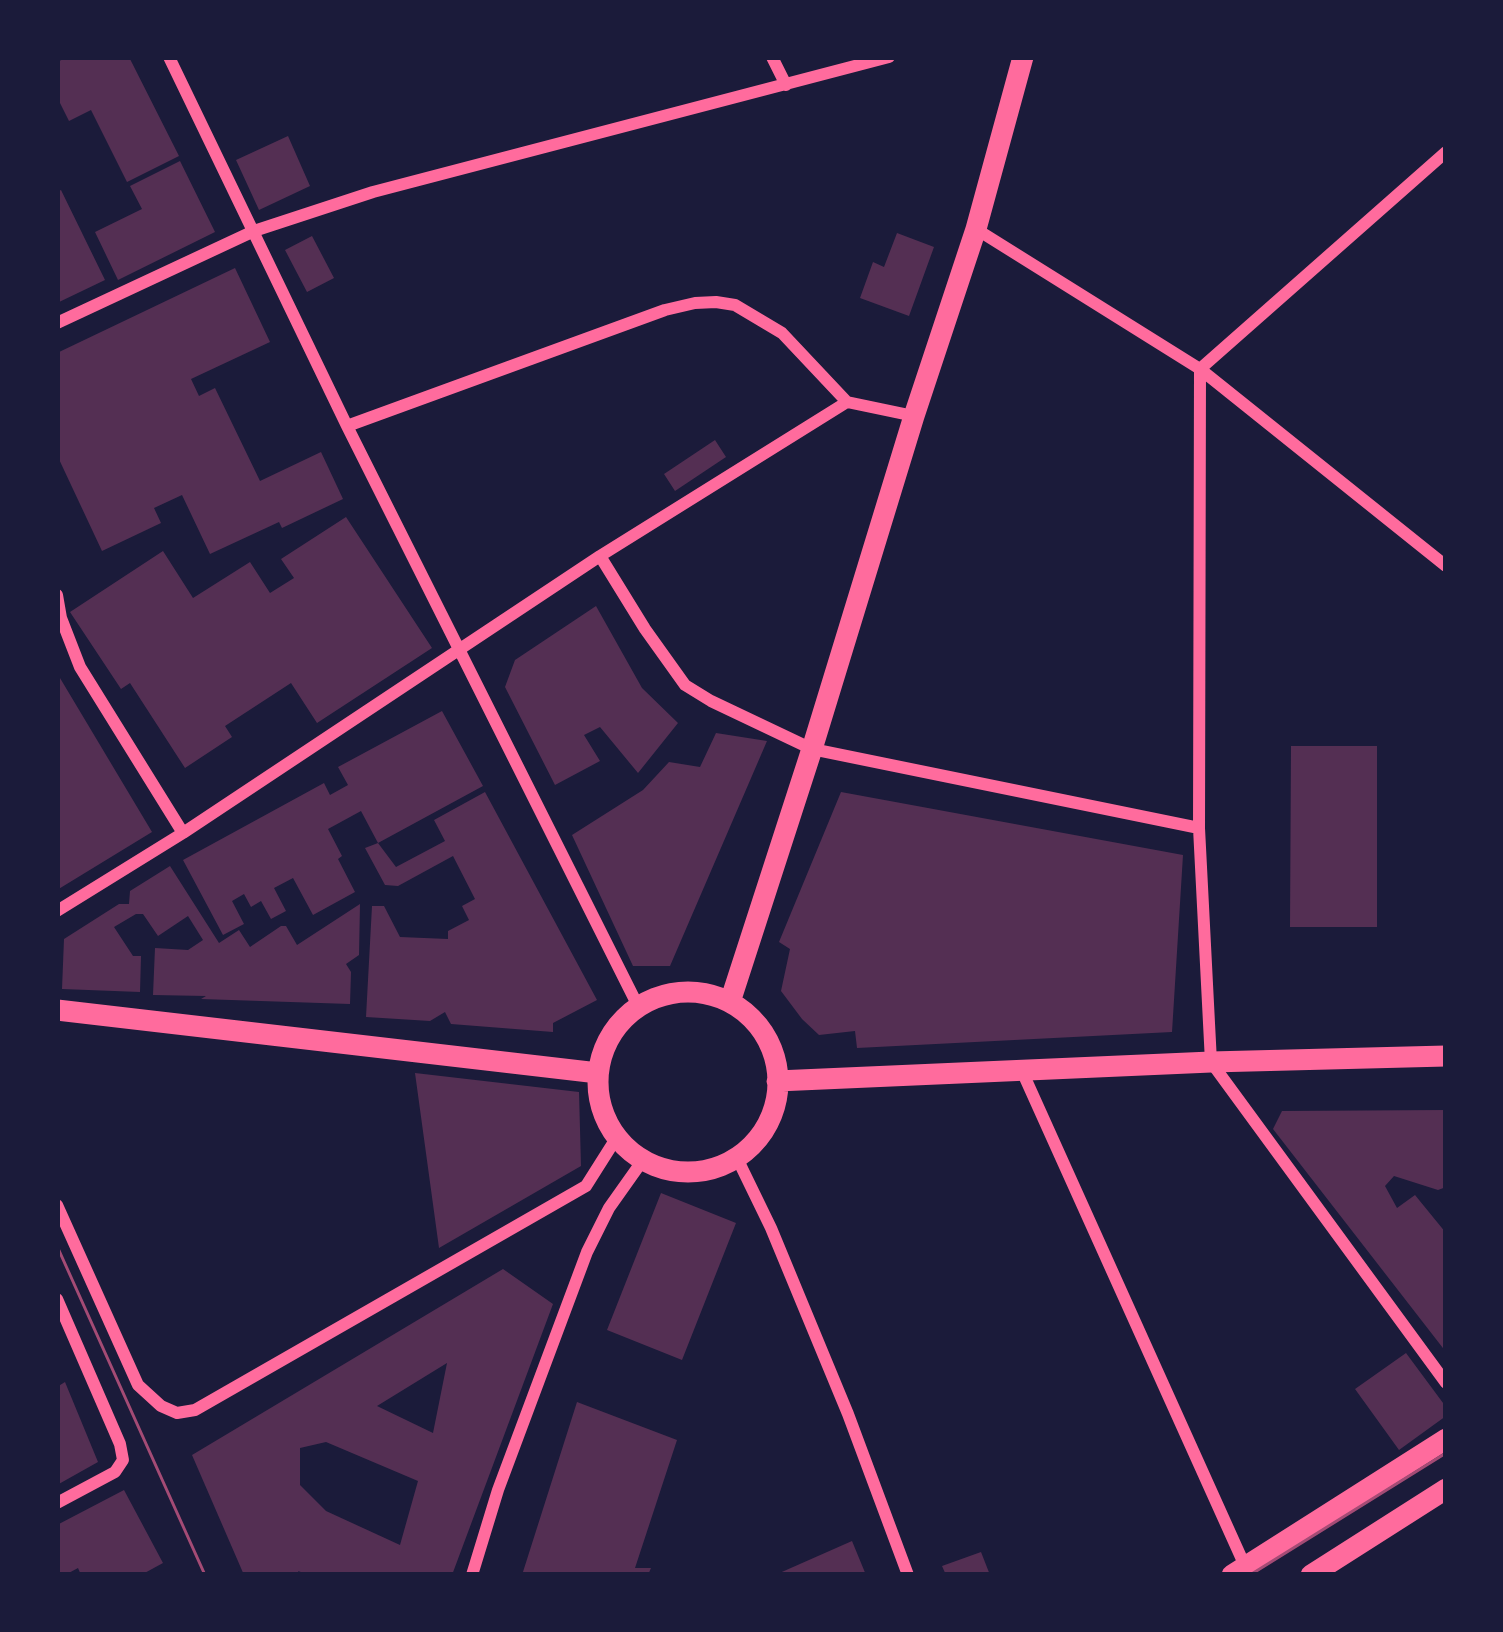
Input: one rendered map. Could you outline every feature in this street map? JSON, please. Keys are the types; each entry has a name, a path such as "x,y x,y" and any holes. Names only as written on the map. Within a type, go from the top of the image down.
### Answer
{"street":[{"path":"169,57 347,426 638,1006"},
{"path":"772,57 786,85"},
{"path":"57,323 254,231 432,176 889,57"},
{"path":"730,1002 976,229 1023,57"},
{"path":"1446,152 1200,369 1199,828 1211,1062 1446,1383"},
{"path":"976,229 1200,369 1446,566"},
{"path":"347,426 665,310 716,302 735,305 782,333 847,402 914,416"},
{"path":"57,910 847,402"},
{"path":"1433,557 1446,546"},
{"path":"601,556 685,685 812,749 1199,828"},
{"path":"57,595 80,667 183,833"},
{"path":"699,992 730,1002 757,1024 773,1054 777,1081 765,1128 736,1158 718,1166 690,1172 643,1160 617,1137 601,1107 598,1073 613,1031 638,1006 658,997 699,992"},
{"path":"57,1010 598,1073"},
{"path":"777,1081 1446,1056"},
{"path":"1022,1071 1239,1571 1446,1439"},
{"path":"57,1205 138,1385 160,1406 177,1413 195,1410 586,1186 617,1137"},
{"path":"736,1158 771,1228 840,1394 908,1575"},
{"path":"472,1575 498,1490 587,1252 609,1208 643,1160"},
{"path":"57,1299 123,1460 115,1472 57,1503"},
{"path":"1311,1575 1446,1489"}],"building":[{"path":"68,57 129,57 179,156 127,182 91,110 69,121 57,97 57,62"},
{"path":"288,136 310,186 259,210 236,160"},
{"path":"180,161 215,232 118,280 95,232 142,209 130,186"},
{"path":"61,190 105,280 57,303 57,192"},
{"path":"897,233 934,247 909,316 860,298 873,262 884,267"},
{"path":"312,236 334,278 307,292 285,250"},
{"path":"235,268 270,342 191,379 199,396 215,388 260,481 321,452 343,499 210,554 182,495 154,508 161,523 102,551 57,455 57,353"},
{"path":"715,440 726,457 675,491 664,474"},
{"path":"346,517 432,648 317,723 291,683 225,726 232,737 185,768 130,683 121,689 70,612 163,551 193,598 250,562 270,593 294,578 281,559"},
{"path":"596,606 642,688 678,723 638,773 600,727 584,735 600,761 555,785 505,687 515,660"},
{"path":"57,673 152,832 57,890"},
{"path":"442,711 483,786 378,843 361,811 328,829 355,892 313,915 293,878 274,888 286,911 271,919 261,901 251,907 244,894 232,901 244,924 223,935 183,860 324,783 330,795 348,785 338,767"},
{"path":"716,733 767,741 670,966 633,966 572,835 643,790 669,762 700,767"},
{"path":"1291,746 1377,746 1377,927 1290,927"},
{"path":"485,792 597,1000 553,1023 553,1032 451,1024 445,1012 430,1021 366,1017 372,906 384,906 400,937 448,939 448,931 469,920 462,906 475,899 453,856 398,886 385,885 365,848 378,843 396,867 445,841 434,820"},
{"path":"841,792 1183,855 1172,1032 857,1048 855,1031 819,1035 781,991 790,949 779,942"},
{"path":"170,866 219,943 239,930 250,947 286,926 297,945 360,904 359,955 346,964 351,972 350,1004 153,995 155,948 188,950 203,940 188,916 158,936 143,914 114,927 133,956 141,956 140,992 62,989 64,939 119,904 129,904 130,891"},
{"path":"415,1073 579,1092 581,1166 439,1248"},
{"path":"1446,1110 1446,1187 1438,1190 1394,1176 1385,1186 1397,1208 1415,1195 1446,1233 1446,1352 1273,1129 1282,1111"},
{"path":"661,1193 736,1223 682,1360 607,1330"},
{"path":"503,1269 553,1304 452,1575 309,1575 298,1571 300,1575 244,1575 192,1455","holes":["447,1363 433,1433 377,1406","326,1442 418,1481 400,1545 326,1511 300,1485 300,1448"]},
{"path":"1406,1353 1446,1407 1446,1416 1399,1450 1355,1389"},
{"path":"65,1382 98,1462 57,1485 57,1387"},
{"path":"577,1402 677,1440 635,1568 651,1568 648,1575 522,1575"},
{"path":"124,1490 163,1563 141,1575 81,1575 78,1568 59,1575 57,1525"},
{"path":"852,1541 866,1575 775,1575"},
{"path":"981,1552 990,1575 946,1575 942,1566"}],"tram line":[{"path":"57,1246 205,1575"},
{"path":"1250,1575 1446,1453"}]}
